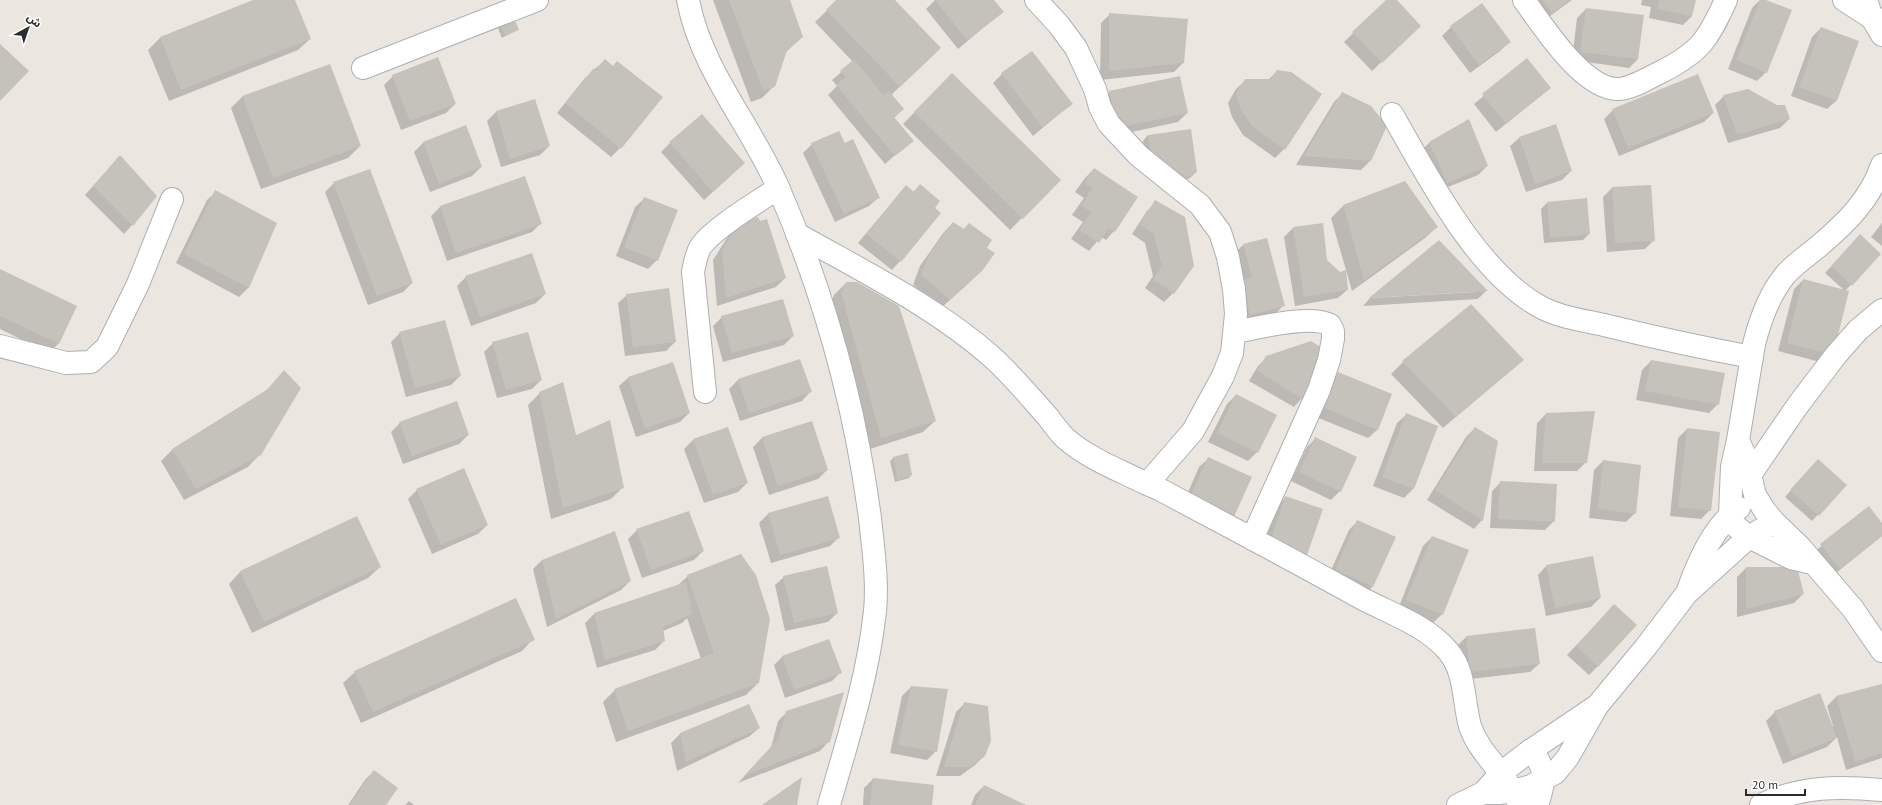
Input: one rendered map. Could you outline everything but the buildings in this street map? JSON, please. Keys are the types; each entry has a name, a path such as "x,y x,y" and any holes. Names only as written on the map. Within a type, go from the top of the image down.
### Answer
{"street":[{"path":"363,68 537,0"},
{"path":"688,0 698,35 708,58 762,153 797,234 825,316 850,412 866,492 874,558 875,610 864,674 849,735 829,805"},
{"path":"1036,0 1059,25 1076,48 1095,89 1100,107 1109,124 1139,156 1200,205 1220,232 1228,257 1234,289 1235,332 1232,353 1223,376 1193,431 1147,484"},
{"path":"1524,0 1567,57 1592,78 1610,88 1617,89 1643,80 1672,66 1697,49 1708,37 1726,0"},
{"path":"1844,0 1875,18"},
{"path":"1392,114 1427,175 1468,237 1488,263 1522,296 1550,311 1568,317 1669,342 1752,357"},
{"path":"1812,563 1791,558 1749,537 1733,524 1730,514 1732,467 1758,328 1776,289 1786,274 1856,212 1873,187 1882,165"},
{"path":"705,392 694,280 696,257 702,246 713,234 778,188"},
{"path":"0,346 66,363 91,362 108,347 138,284 172,199"},
{"path":"797,234 916,301 956,328 993,358 1026,392 1065,437 1082,451 1102,463 1161,490 1418,626 1437,638 1450,652 1461,674 1468,716 1475,737 1486,756 1501,773 1517,798"},
{"path":"1687,593 1697,564 1709,543 1752,485 1798,405 1858,330 1882,310"},
{"path":"1235,332 1267,325 1315,321 1330,325 1333,333 1329,360 1320,390 1252,539"},
{"path":"1738,440 1746,458 1752,485 1774,522 1800,547 1812,563 1853,609 1882,651"},
{"path":"1483,793 1499,793 1517,798 1555,773 1568,757 1597,706 1645,648 1687,593 1749,537 1774,522"},
{"path":"1458,805 1483,793 1501,773 1531,750 1597,706"},
{"path":"1531,750 1543,769 1543,790 1537,805"},
{"path":"1761,805 1780,796 1820,788 1882,790"}]}
